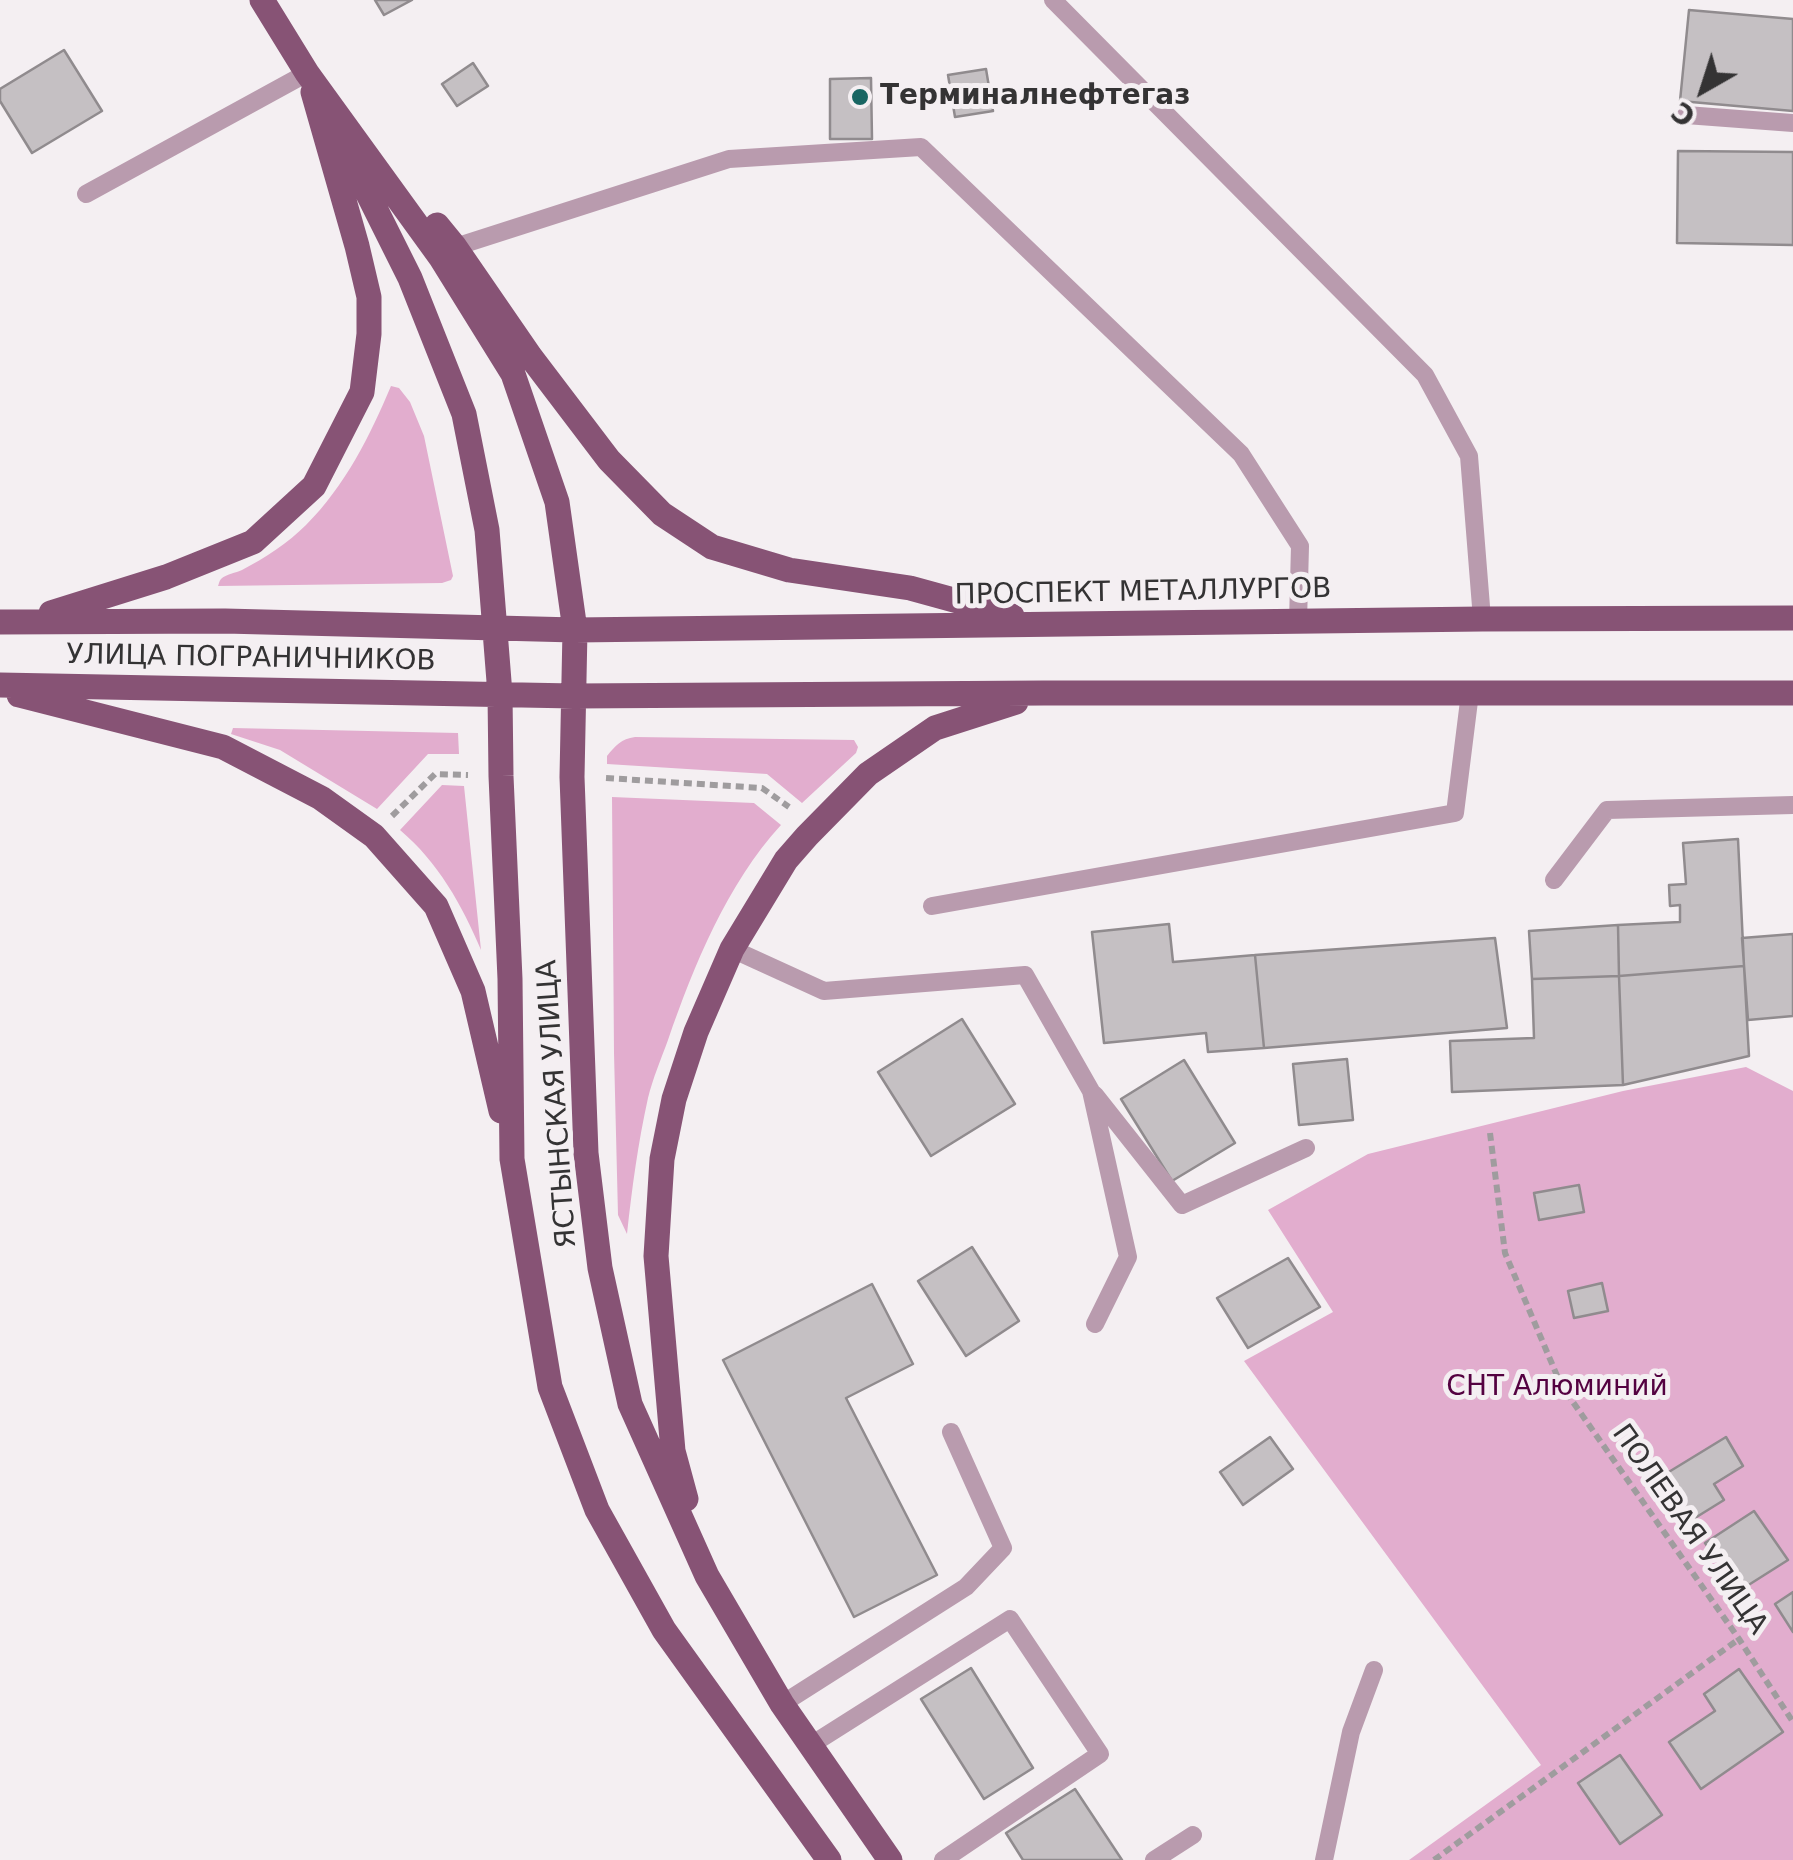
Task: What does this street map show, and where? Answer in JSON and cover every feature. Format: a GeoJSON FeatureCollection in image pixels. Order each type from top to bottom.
{"type":"FeatureCollection","features":[{"type":"Feature","properties":{"kind":"main road"},"geometry":{"type":"LineString","coordinates":[[262,0],[307,73],[456,248],[530,356],[610,460],[662,514],[712,547],[789,570],[910,588],[1042,625]]}},
{"type":"Feature","properties":{"kind":"main road"},"geometry":{"type":"LineString","coordinates":[[13,622],[166,577],[253,542],[314,486],[362,392],[369,334],[368,297],[357,246],[307,73]]}},
{"type":"Feature","properties":{"kind":"main road","name":"ЯСТЫНСКАЯ УЛИЦА"},"geometry":{"type":"LineString","coordinates":[[307,73],[410,278],[464,414],[487,530],[500,694],[512,1159],[550,1387],[597,1510],[664,1630],[829,1860]]}},
{"type":"Feature","properties":{"kind":"main road","name":"ЯСТЫНСКАЯ УЛИЦА"},"geometry":{"type":"LineString","coordinates":[[307,73],[442,258],[513,374],[557,502],[575,630],[572,777],[586,1153],[600,1268],[630,1404],[707,1576],[782,1704],[890,1860]]}},
{"type":"Feature","properties":{"kind":"main road","name":"ПРОСПЕКТ МЕТАЛЛУРГОВ"},"geometry":{"type":"LineString","coordinates":[[494,627],[575,630],[1793,618]]}},
{"type":"Feature","properties":{"kind":"main road","name":"УЛИЦА ПОГРАНИЧНИКОВ"},"geometry":{"type":"LineString","coordinates":[[13,622],[226,620],[494,627]]}},
{"type":"Feature","properties":{"kind":"main road"},"geometry":{"type":"LineString","coordinates":[[0,687],[223,747],[320,798],[374,836],[436,906],[474,991],[512,1159]]}},
{"type":"Feature","properties":{"kind":"main road","name":"УЛИЦА ПОГРАНИЧНИКОВ"},"geometry":{"type":"LineString","coordinates":[[0,687],[500,694]]}},
{"type":"Feature","properties":{"kind":"main road"},"geometry":{"type":"LineString","coordinates":[[707,1576],[673,1451],[656,1256],[662,1159],[674,1099],[696,1032],[732,948],[786,860],[868,774],[934,728],[1044,693]]}},
{"type":"Feature","properties":{"kind":"main road"},"geometry":{"type":"LineString","coordinates":[[500,694],[1793,693]]}},
{"type":"Feature","properties":{"kind":"lane"},"geometry":{"type":"LineString","coordinates":[[1053,0],[1424,375],[1469,456],[1482,619]]}},
{"type":"Feature","properties":{"kind":"lane"},"geometry":{"type":"LineString","coordinates":[[86,194],[307,73]]}},
{"type":"Feature","properties":{"kind":"lane"},"geometry":{"type":"LineString","coordinates":[[1686,115],[1793,123]]}},
{"type":"Feature","properties":{"kind":"lane"},"geometry":{"type":"LineString","coordinates":[[456,248],[729,159],[921,147],[1240,454],[1300,546],[1298,622]]}},
{"type":"Feature","properties":{"kind":"lane"},"geometry":{"type":"LineString","coordinates":[[932,906],[1455,814],[1470,693]]}},
{"type":"Feature","properties":{"kind":"lane"},"geometry":{"type":"LineString","coordinates":[[1554,880],[1606,810],[1793,805]]}},
{"type":"Feature","properties":{"kind":"lane"},"geometry":{"type":"LineString","coordinates":[[732,948],[824,992],[1025,975],[1091,1091],[1182,1206],[1306,1148]]}},
{"type":"Feature","properties":{"kind":"lane"},"geometry":{"type":"LineString","coordinates":[[1091,1091],[1128,1257],[1095,1324]]}},
{"type":"Feature","properties":{"kind":"lane"},"geometry":{"type":"LineString","coordinates":[[782,1704],[966,1587],[1004,1548],[951,1432]]}},
{"type":"Feature","properties":{"kind":"lane"},"geometry":{"type":"LineString","coordinates":[[811,1746],[1010,1619],[1100,1754],[942,1860]]}},
{"type":"Feature","properties":{"kind":"lane"},"geometry":{"type":"LineString","coordinates":[[1324,1860],[1352,1732],[1374,1670]]}},
{"type":"Feature","properties":{"kind":"lane"},"geometry":{"type":"LineString","coordinates":[[1154,1860],[1194,1835]]}},
{"type":"Feature","properties":{"kind":"path"},"geometry":{"type":"LineString","coordinates":[[385,824],[435,774],[468,774]]}},
{"type":"Feature","properties":{"kind":"path"},"geometry":{"type":"LineString","coordinates":[[606,778],[762,788],[789,807]]}},
{"type":"Feature","properties":{"kind":"path","name":"ПОЛЕВАЯ УЛИЦА"},"geometry":{"type":"LineString","coordinates":[[1490,1133],[1505,1253],[1561,1385],[1793,1722]]}},
{"type":"Feature","properties":{"kind":"path"},"geometry":{"type":"LineString","coordinates":[[1434,1860],[1739,1640]]}},
{"type":"Feature","properties":{"kind":"green space"},"geometry":{"type":"Polygon","coordinates":[[[391,386],[399,388],[410,402],[424,436],[451,580],[218,586],[223,577],[284,544],[320,510],[355,460],[391,386]]]}},
{"type":"Feature","properties":{"kind":"green space"},"geometry":{"type":"Polygon","coordinates":[[[233,728],[458,733],[459,754],[428,754],[377,809],[280,750],[231,734],[233,728]]]}},
{"type":"Feature","properties":{"kind":"green space"},"geometry":{"type":"Polygon","coordinates":[[[635,737],[854,740],[858,747],[802,803],[767,774],[607,764],[607,756],[616,746],[635,737]]]}},
{"type":"Feature","properties":{"kind":"green space"},"geometry":{"type":"Polygon","coordinates":[[[442,785],[464,786],[481,950],[448,885],[400,830],[442,785]]]}},
{"type":"Feature","properties":{"kind":"green space"},"geometry":{"type":"Polygon","coordinates":[[[612,797],[754,803],[781,825],[728,899],[678,1012],[648,1098],[627,1234],[618,1215],[612,797]]]}},
{"type":"Feature","properties":{"kind":"green space","name":"СНТ Алюминий"},"geometry":{"type":"Polygon","coordinates":[[[1746,1067],[1793,1091],[1793,1860],[1409,1860],[1541,1765],[1244,1361],[1333,1312],[1268,1210],[1368,1154],[1623,1091],[1746,1067]]]}},
{"type":"Feature","properties":{"kind":"building"},"geometry":{"type":"Polygon","coordinates":[[[375,0],[412,0],[384,15],[375,0]]]}},
{"type":"Feature","properties":{"kind":"building"},"geometry":{"type":"Polygon","coordinates":[[[1689,10],[1793,19],[1793,111],[1680,101],[1689,10]]]}},
{"type":"Feature","properties":{"kind":"building"},"geometry":{"type":"Polygon","coordinates":[[[64,50],[102,111],[32,153],[0,101],[0,89],[64,50]]]}},
{"type":"Feature","properties":{"kind":"building"},"geometry":{"type":"Polygon","coordinates":[[[473,63],[488,86],[457,106],[442,84],[473,63]]]}},
{"type":"Feature","properties":{"kind":"building"},"geometry":{"type":"Polygon","coordinates":[[[986,69],[993,111],[955,117],[948,75],[986,69]]]}},
{"type":"Feature","properties":{"kind":"building"},"geometry":{"type":"Polygon","coordinates":[[[871,78],[872,139],[830,139],[830,79],[871,78]]]}},
{"type":"Feature","properties":{"kind":"building"},"geometry":{"type":"Polygon","coordinates":[[[1678,151],[1793,152],[1793,245],[1677,243],[1678,151]]]}},
{"type":"Feature","properties":{"kind":"building"},"geometry":{"type":"Polygon","coordinates":[[[1738,839],[1744,966],[1619,976],[1618,925],[1680,922],[1680,905],[1670,906],[1669,885],[1686,884],[1683,843],[1738,839]]]}},
{"type":"Feature","properties":{"kind":"building"},"geometry":{"type":"Polygon","coordinates":[[[1169,924],[1173,962],[1255,955],[1264,1048],[1208,1052],[1206,1033],[1104,1043],[1092,932],[1169,924]]]}},
{"type":"Feature","properties":{"kind":"building"},"geometry":{"type":"Polygon","coordinates":[[[1618,925],[1619,976],[1532,979],[1529,931],[1618,925]]]}},
{"type":"Feature","properties":{"kind":"building"},"geometry":{"type":"Polygon","coordinates":[[[1793,934],[1793,1016],[1748,1020],[1742,938],[1793,934]]]}},
{"type":"Feature","properties":{"kind":"building"},"geometry":{"type":"Polygon","coordinates":[[[1495,938],[1507,1028],[1264,1048],[1255,955],[1495,938]]]}},
{"type":"Feature","properties":{"kind":"building"},"geometry":{"type":"Polygon","coordinates":[[[1744,966],[1749,1056],[1623,1085],[1619,976],[1744,966]]]}},
{"type":"Feature","properties":{"kind":"building"},"geometry":{"type":"Polygon","coordinates":[[[1619,976],[1623,1085],[1452,1092],[1450,1041],[1534,1038],[1532,979],[1619,976]]]}},
{"type":"Feature","properties":{"kind":"building"},"geometry":{"type":"Polygon","coordinates":[[[962,1019],[1015,1104],[931,1156],[878,1072],[962,1019]]]}},
{"type":"Feature","properties":{"kind":"building"},"geometry":{"type":"Polygon","coordinates":[[[1347,1059],[1353,1120],[1299,1125],[1293,1064],[1347,1059]]]}},
{"type":"Feature","properties":{"kind":"building"},"geometry":{"type":"Polygon","coordinates":[[[1184,1060],[1235,1143],[1172,1181],[1121,1099],[1184,1060]]]}},
{"type":"Feature","properties":{"kind":"building"},"geometry":{"type":"Polygon","coordinates":[[[1579,1185],[1584,1212],[1539,1220],[1534,1193],[1579,1185]]]}},
{"type":"Feature","properties":{"kind":"building"},"geometry":{"type":"Polygon","coordinates":[[[972,1247],[1019,1321],[966,1356],[918,1281],[972,1247]]]}},
{"type":"Feature","properties":{"kind":"building"},"geometry":{"type":"Polygon","coordinates":[[[1288,1258],[1320,1307],[1248,1348],[1217,1298],[1288,1258]]]}},
{"type":"Feature","properties":{"kind":"building"},"geometry":{"type":"Polygon","coordinates":[[[1602,1283],[1608,1311],[1574,1318],[1568,1291],[1602,1283]]]}},
{"type":"Feature","properties":{"kind":"building"},"geometry":{"type":"Polygon","coordinates":[[[872,1284],[913,1364],[846,1398],[937,1575],[854,1617],[723,1360],[872,1284]]]}},
{"type":"Feature","properties":{"kind":"building"},"geometry":{"type":"Polygon","coordinates":[[[1270,1437],[1293,1469],[1243,1505],[1220,1472],[1270,1437]]]}},
{"type":"Feature","properties":{"kind":"building"},"geometry":{"type":"Polygon","coordinates":[[[1726,1437],[1743,1466],[1714,1484],[1724,1500],[1682,1526],[1654,1481],[1726,1437]]]}},
{"type":"Feature","properties":{"kind":"building"},"geometry":{"type":"Polygon","coordinates":[[[1754,1511],[1788,1560],[1739,1591],[1705,1543],[1754,1511]]]}},
{"type":"Feature","properties":{"kind":"building"},"geometry":{"type":"Polygon","coordinates":[[[1793,1592],[1793,1632],[1775,1604],[1793,1592]]]}},
{"type":"Feature","properties":{"kind":"building"},"geometry":{"type":"Polygon","coordinates":[[[971,1668],[1033,1768],[984,1799],[921,1699],[971,1668]]]}},
{"type":"Feature","properties":{"kind":"building"},"geometry":{"type":"Polygon","coordinates":[[[1739,1669],[1783,1732],[1701,1789],[1669,1742],[1715,1711],[1704,1694],[1739,1669]]]}},
{"type":"Feature","properties":{"kind":"building"},"geometry":{"type":"Polygon","coordinates":[[[1620,1755],[1662,1815],[1620,1844],[1578,1783],[1620,1755]]]}},
{"type":"Feature","properties":{"kind":"building"},"geometry":{"type":"Polygon","coordinates":[[[1075,1789],[1122,1860],[1023,1860],[1006,1833],[1075,1789]]]}},
{"type":"Feature","properties":{"kind":"place","name":"Терминалнефтегаз"},"geometry":{"type":"Point","coordinates":[860,97]}}]}
